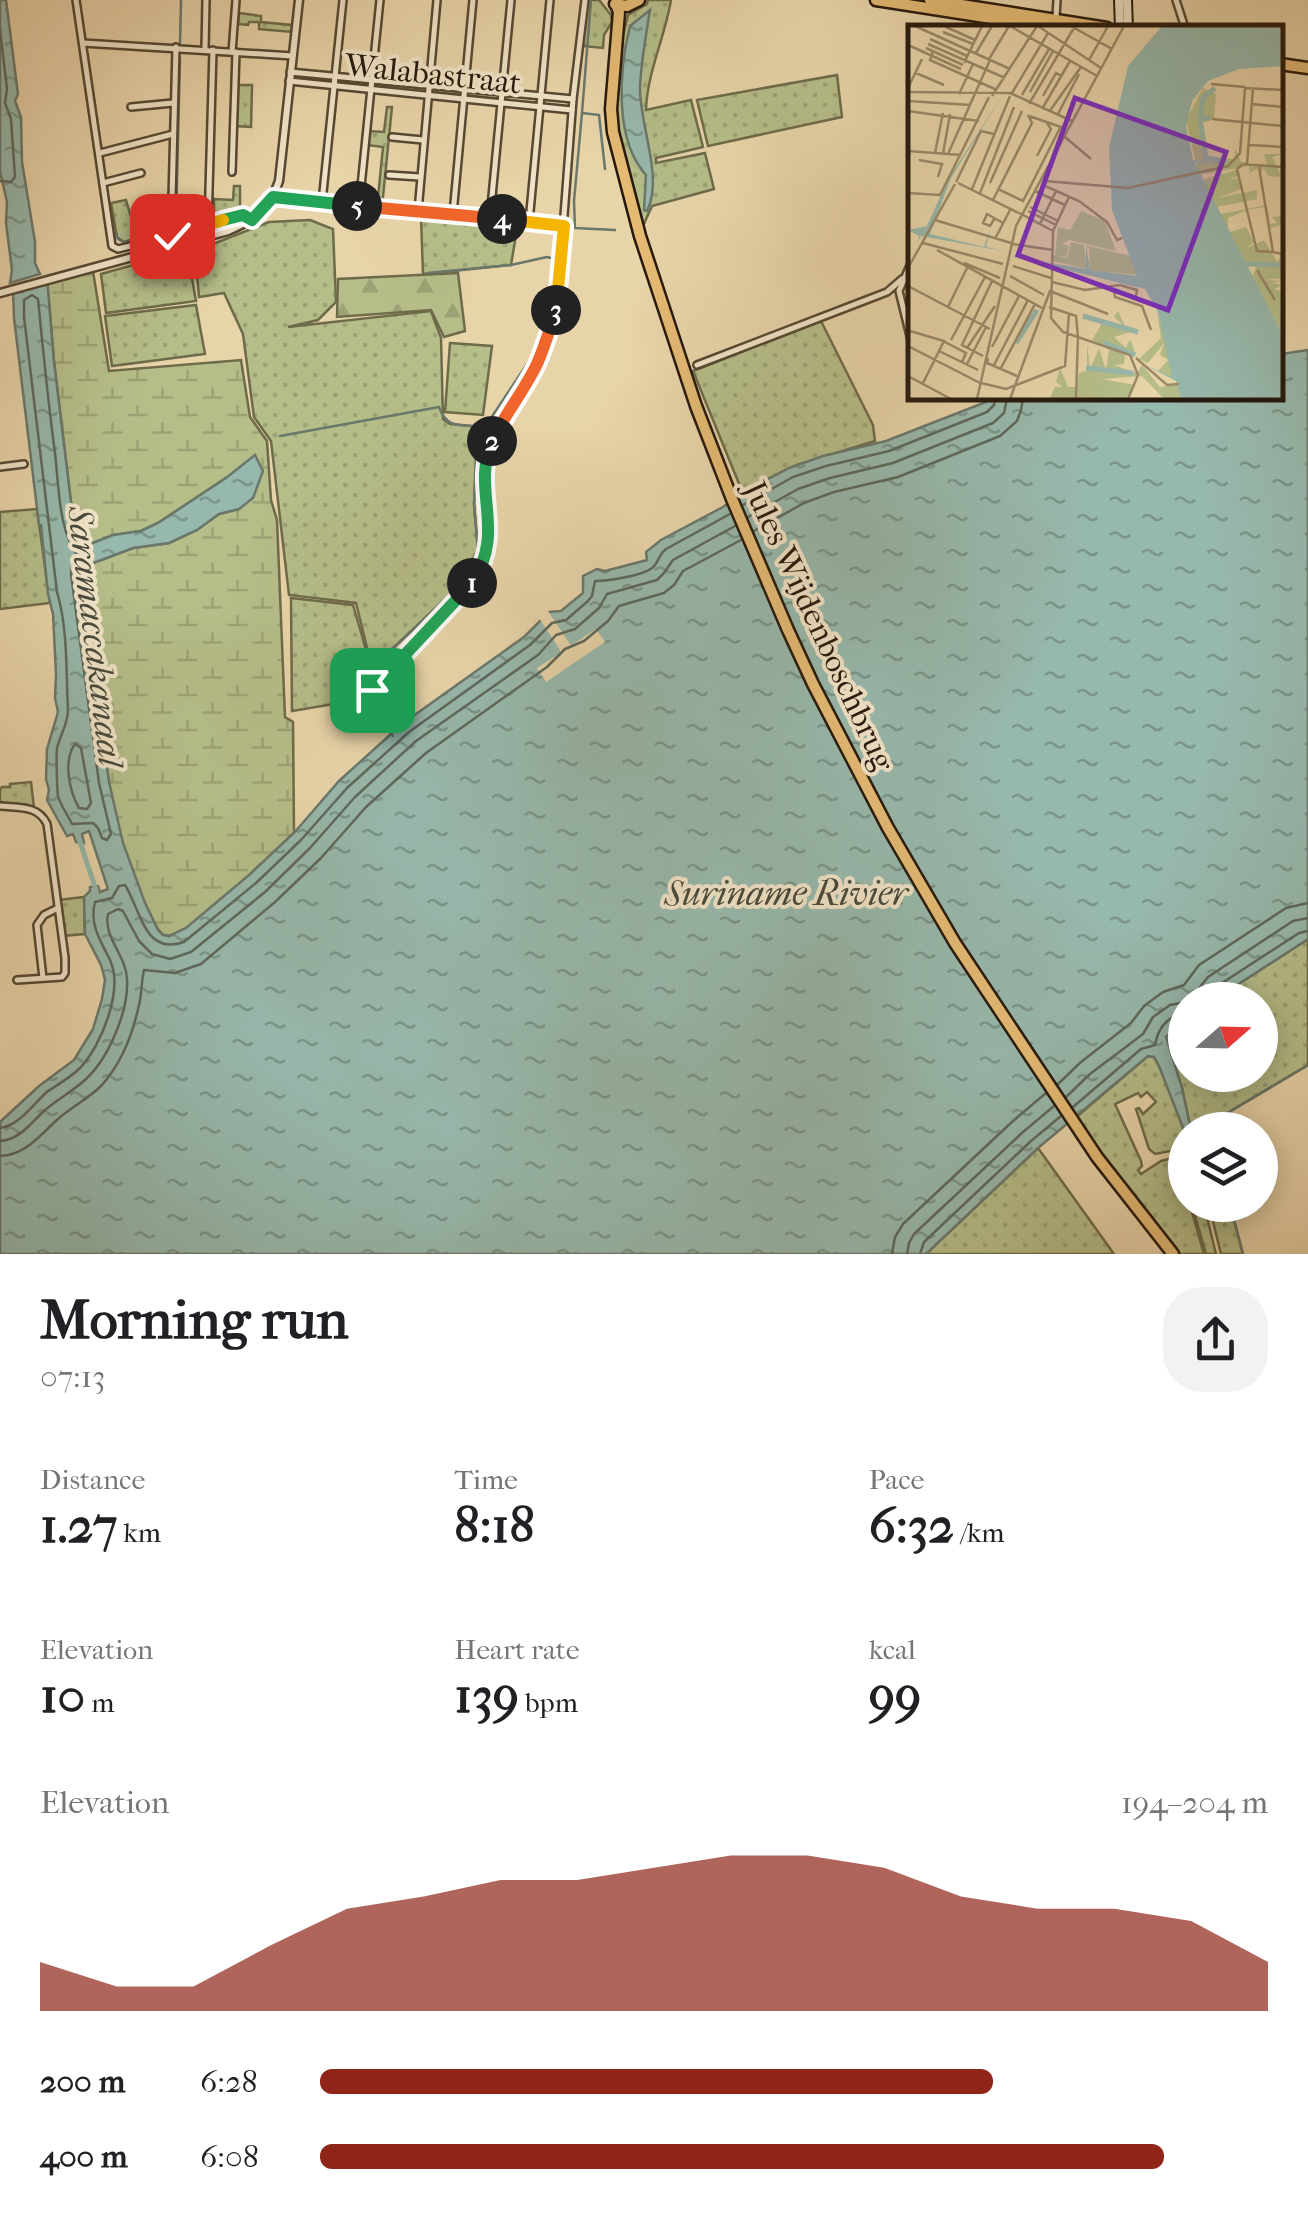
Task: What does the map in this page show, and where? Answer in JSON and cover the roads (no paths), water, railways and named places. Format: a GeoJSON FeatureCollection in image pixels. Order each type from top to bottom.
{"type":"FeatureCollection","features":[{"type":"Feature","properties":{"kind":"main road"},"geometry":{"type":"LineString","coordinates":[[876,0],[1055,24]]}},
{"type":"Feature","properties":{"kind":"main road"},"geometry":{"type":"LineString","coordinates":[[930,0],[998,19]]}},
{"type":"Feature","properties":{"kind":"main road"},"geometry":{"type":"LineString","coordinates":[[1119,0],[1120,25]]}},
{"type":"Feature","properties":{"kind":"main road"},"geometry":{"type":"LineString","coordinates":[[1127,0],[1128,25]]}},
{"type":"Feature","properties":{"kind":"main road","name":"Jules Wijdenboschbrug"},"geometry":{"type":"LineString","coordinates":[[623,2],[615,55],[613,132],[656,288],[696,406],[757,561],[813,684],[936,912],[1029,1057],[1106,1168],[1173,1254]]}},
{"type":"Feature","properties":{"kind":"main road"},"geometry":{"type":"LineString","coordinates":[[1283,61],[1308,65]]}},
{"type":"Feature","properties":{"kind":"street"},"geometry":{"type":"LineString","coordinates":[[76,0],[113,248],[243,215],[252,220]]}},
{"type":"Feature","properties":{"kind":"street"},"geometry":{"type":"LineString","coordinates":[[206,0],[208,225]]}},
{"type":"Feature","properties":{"kind":"street"},"geometry":{"type":"LineString","coordinates":[[232,172],[236,0]]}},
{"type":"Feature","properties":{"kind":"street"},"geometry":{"type":"LineString","coordinates":[[0,293],[228,231],[252,220],[273,197],[281,164],[299,0]]}},
{"type":"Feature","properties":{"kind":"street"},"geometry":{"type":"LineString","coordinates":[[322,202],[343,0]]}},
{"type":"Feature","properties":{"kind":"street"},"geometry":{"type":"LineString","coordinates":[[359,206],[380,0]]}},
{"type":"Feature","properties":{"kind":"street"},"geometry":{"type":"LineString","coordinates":[[418,211],[437,0]]}},
{"type":"Feature","properties":{"kind":"street"},"geometry":{"type":"LineString","coordinates":[[453,214],[473,0]]}},
{"type":"Feature","properties":{"kind":"street"},"geometry":{"type":"LineString","coordinates":[[490,217],[511,0]]}},
{"type":"Feature","properties":{"kind":"street"},"geometry":{"type":"LineString","coordinates":[[529,222],[550,0]]}},
{"type":"Feature","properties":{"kind":"street"},"geometry":{"type":"LineString","coordinates":[[402,724],[372,688],[481,570],[490,538],[485,473],[489,448],[535,367],[557,306],[572,100],[585,0]]}},
{"type":"Feature","properties":{"kind":"street"},"geometry":{"type":"LineString","coordinates":[[1055,24],[1057,0]]}},
{"type":"Feature","properties":{"kind":"street"},"geometry":{"type":"LineString","coordinates":[[1176,0],[1184,25]]}},
{"type":"Feature","properties":{"kind":"street"},"geometry":{"type":"LineString","coordinates":[[83,44],[293,56]]}},
{"type":"Feature","properties":{"kind":"street"},"geometry":{"type":"LineString","coordinates":[[172,236],[176,48]]}},
{"type":"Feature","properties":{"kind":"street","name":"Walabastraat"},"geometry":{"type":"LineString","coordinates":[[290,76],[572,100]]}},
{"type":"Feature","properties":{"kind":"street","name":"Walabastraat"},"geometry":{"type":"LineString","coordinates":[[290,76],[333,86],[572,110]]}},
{"type":"Feature","properties":{"kind":"street"},"geometry":{"type":"LineString","coordinates":[[131,107],[173,103]]}},
{"type":"Feature","properties":{"kind":"street"},"geometry":{"type":"LineString","coordinates":[[100,153],[173,134]]}},
{"type":"Feature","properties":{"kind":"street"},"geometry":{"type":"LineString","coordinates":[[392,138],[423,140]]}},
{"type":"Feature","properties":{"kind":"street"},"geometry":{"type":"LineString","coordinates":[[103,183],[141,173]]}},
{"type":"Feature","properties":{"kind":"street"},"geometry":{"type":"LineString","coordinates":[[389,175],[420,177]]}},
{"type":"Feature","properties":{"kind":"street"},"geometry":{"type":"LineString","coordinates":[[273,197],[564,226]]}},
{"type":"Feature","properties":{"kind":"street"},"geometry":{"type":"LineString","coordinates":[[908,268],[899,298],[908,332]]}},
{"type":"Feature","properties":{"kind":"street"},"geometry":{"type":"LineString","coordinates":[[697,365],[887,292],[902,279]]}},
{"type":"Feature","properties":{"kind":"street"},"geometry":{"type":"LineString","coordinates":[[0,467],[24,464]]}},
{"type":"Feature","properties":{"kind":"street"},"geometry":{"type":"LineString","coordinates":[[0,806],[36,810],[44,817],[65,958],[62,976],[17,980]]}},
{"type":"Feature","properties":{"kind":"street"},"geometry":{"type":"LineString","coordinates":[[44,980],[36,925],[44,915],[58,908]]}},
{"type":"Feature","properties":{"kind":"water"},"geometry":{"type":"Polygon","coordinates":[[[0,0],[6,0],[18,94],[15,101],[21,117],[22,162],[35,263],[40,274],[10,283],[7,202],[0,171],[0,0]]]}},
{"type":"Feature","properties":{"kind":"water"},"geometry":{"type":"Polygon","coordinates":[[[650,10],[640,87],[653,183],[647,211],[646,175],[628,143],[622,83],[630,26],[650,10]]]}},
{"type":"Feature","properties":{"kind":"water","name":"Suriname Rivier"},"geometry":{"type":"Polygon","coordinates":[[[47,278],[73,519],[83,547],[158,523],[255,455],[263,471],[253,498],[239,509],[219,514],[169,543],[133,548],[93,563],[81,572],[109,782],[123,843],[158,930],[169,936],[186,928],[249,875],[294,833],[339,781],[402,724],[524,637],[549,612],[561,611],[583,593],[583,576],[597,569],[605,571],[647,560],[646,552],[661,540],[789,468],[886,441],[991,400],[1283,400],[1283,354],[1308,350],[1308,939],[1242,982],[1168,982],[1168,1089],[1154,1057],[1148,1056],[1038,1148],[926,1254],[0,1254],[0,1122],[74,1060],[93,1029],[105,980],[85,934],[84,897],[90,887],[98,886],[100,892],[108,889],[89,831],[82,834],[84,843],[76,842],[73,834],[67,836],[47,800],[47,749],[58,712],[53,614],[13,291],[47,278]]]}},
{"type":"Feature","properties":{"kind":"water","name":"Suriname Rivier"},"geometry":{"type":"Polygon","coordinates":[[[1169,1092],[1183,1092],[1187,1112],[1177,1112],[1169,1092]]]}},
{"type":"Feature","properties":{"kind":"waterway"},"geometry":{"type":"LineString","coordinates":[[180,44],[181,0]]}},
{"type":"Feature","properties":{"kind":"waterway"},"geometry":{"type":"LineString","coordinates":[[582,113],[591,0]]}},
{"type":"Feature","properties":{"kind":"waterway"},"geometry":{"type":"LineString","coordinates":[[176,222],[180,58]]}},
{"type":"Feature","properties":{"kind":"waterway"},"geometry":{"type":"LineString","coordinates":[[605,169],[599,115],[582,113],[575,228],[615,230]]}},
{"type":"Feature","properties":{"kind":"waterway"},"geometry":{"type":"LineString","coordinates":[[115,233],[125,243],[139,239]]}},
{"type":"Feature","properties":{"kind":"waterway"},"geometry":{"type":"LineString","coordinates":[[393,736],[367,703],[361,686],[372,668],[458,587],[478,550],[474,504],[477,439],[539,340],[555,259],[547,257],[511,265]]}},
{"type":"Feature","properties":{"kind":"waterway"},"geometry":{"type":"LineString","coordinates":[[428,273],[510,265]]}},
{"type":"Feature","properties":{"kind":"waterway"},"geometry":{"type":"LineString","coordinates":[[280,436],[439,407],[452,423],[485,427]]}},
{"type":"Feature","properties":{"kind":"waterway"},"geometry":{"type":"LineString","coordinates":[[79,839],[96,890]]}},
{"type":"Feature","properties":{"kind":"waterway"},"geometry":{"type":"LineString","coordinates":[[1230,1112],[1308,1065]]}},
{"type":"Feature","properties":{"kind":"waterway"},"geometry":{"type":"LineString","coordinates":[[1235,1222],[1243,1254]]}},
{"type":"Feature","properties":{"kind":"water label","name":"Saramaccakanaal"},"geometry":{"type":"Point","coordinates":[95,636]}}]}
